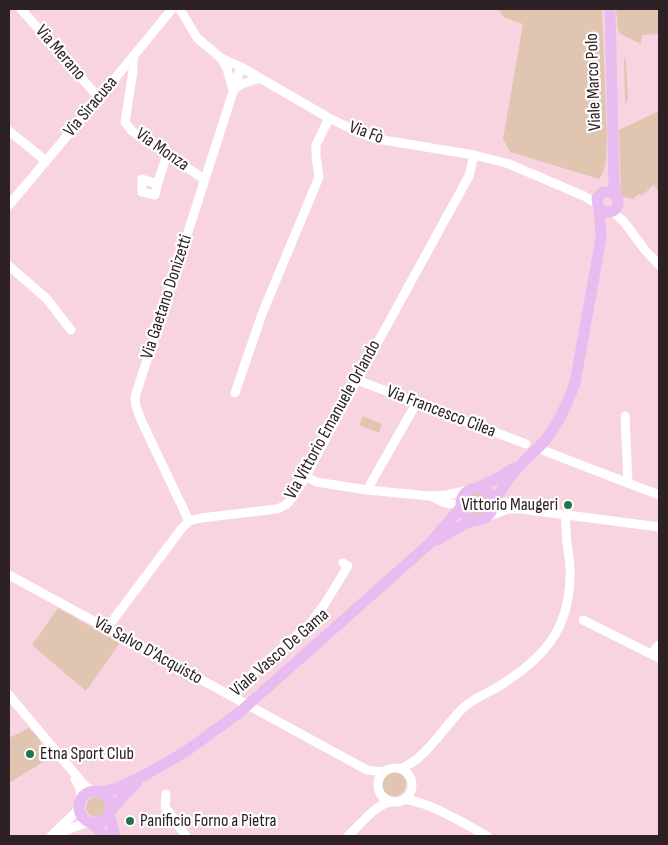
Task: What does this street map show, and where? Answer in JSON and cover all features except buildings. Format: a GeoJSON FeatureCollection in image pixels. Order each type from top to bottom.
{"type":"FeatureCollection","features":[{"type":"Feature","properties":{"kind":"main road","name":"Viale Marco Polo"},"geometry":{"type":"LineString","coordinates":[[610,9],[615,205]]}},
{"type":"Feature","properties":{"kind":"main road"},"geometry":{"type":"LineString","coordinates":[[429,544],[466,523],[480,519],[491,512],[493,503],[504,486],[522,463],[546,439],[568,402],[575,383],[601,238],[599,200],[613,154]]}},
{"type":"Feature","properties":{"kind":"main road"},"geometry":{"type":"LineString","coordinates":[[599,200],[609,191],[614,194],[615,205],[601,238]]}},
{"type":"Feature","properties":{"kind":"main road"},"geometry":{"type":"LineString","coordinates":[[599,200],[604,212],[615,205]]}},
{"type":"Feature","properties":{"kind":"main road"},"geometry":{"type":"LineString","coordinates":[[480,519],[467,516],[463,512],[461,506],[462,497],[473,489],[500,478],[522,463]]}},
{"type":"Feature","properties":{"kind":"main road"},"geometry":{"type":"LineString","coordinates":[[473,489],[484,489],[492,498],[493,503]]}},
{"type":"Feature","properties":{"kind":"main road"},"geometry":{"type":"LineString","coordinates":[[429,544],[461,506]]}},
{"type":"Feature","properties":{"kind":"main road","name":"Viale Vasco De Gama"},"geometry":{"type":"LineString","coordinates":[[145,775],[185,752],[240,712],[429,544]]}},
{"type":"Feature","properties":{"kind":"main road"},"geometry":{"type":"LineString","coordinates":[[106,836],[81,814],[80,803],[86,794],[115,788],[145,775]]}},
{"type":"Feature","properties":{"kind":"main road"},"geometry":{"type":"LineString","coordinates":[[89,822],[98,823],[102,821],[145,775]]}},
{"type":"Feature","properties":{"kind":"main road"},"geometry":{"type":"LineString","coordinates":[[97,792],[107,796],[109,800],[115,836]]}},
{"type":"Feature","properties":{"kind":"street","name":"Via Merano"},"geometry":{"type":"LineString","coordinates":[[21,9],[99,98]]}},
{"type":"Feature","properties":{"kind":"street","name":"Via Siracusa"},"geometry":{"type":"LineString","coordinates":[[9,205],[172,9]]}},
{"type":"Feature","properties":{"kind":"street","name":"Via Fò"},"geometry":{"type":"LineString","coordinates":[[180,9],[197,38],[221,58],[241,67],[329,118],[360,133],[377,139],[474,155],[509,164],[584,196],[599,200]]}},
{"type":"Feature","properties":{"kind":"street","name":"Via Monza"},"geometry":{"type":"LineString","coordinates":[[133,58],[133,71],[125,122],[132,131],[204,179]]}},
{"type":"Feature","properties":{"kind":"street"},"geometry":{"type":"LineString","coordinates":[[221,58],[227,69],[233,90],[242,84],[260,78]]}},
{"type":"Feature","properties":{"kind":"street","name":"Via Gaetano Donizetti"},"geometry":{"type":"LineString","coordinates":[[189,522],[141,420],[135,398],[241,67]]}},
{"type":"Feature","properties":{"kind":"street"},"geometry":{"type":"LineString","coordinates":[[235,393],[262,314],[319,177],[316,146],[329,118]]}},
{"type":"Feature","properties":{"kind":"street"},"geometry":{"type":"LineString","coordinates":[[9,130],[46,161]]}},
{"type":"Feature","properties":{"kind":"street"},"geometry":{"type":"LineString","coordinates":[[157,184],[167,155]]}},
{"type":"Feature","properties":{"kind":"street","name":"Via Vittorio Emanuele Orlando"},"geometry":{"type":"LineString","coordinates":[[189,522],[201,518],[277,509],[286,505],[292,498],[306,476],[356,380],[469,176],[474,155]]}},
{"type":"Feature","properties":{"kind":"street"},"geometry":{"type":"LineString","coordinates":[[615,205],[624,222],[659,265]]}},
{"type":"Feature","properties":{"kind":"street"},"geometry":{"type":"LineString","coordinates":[[9,266],[46,298],[70,330]]}},
{"type":"Feature","properties":{"kind":"street","name":"Via Francesco Cilea"},"geometry":{"type":"LineString","coordinates":[[356,380],[526,444]]}},
{"type":"Feature","properties":{"kind":"street"},"geometry":{"type":"LineString","coordinates":[[367,490],[417,402]]}},
{"type":"Feature","properties":{"kind":"street"},"geometry":{"type":"LineString","coordinates":[[625,416],[628,483]]}},
{"type":"Feature","properties":{"kind":"street"},"geometry":{"type":"LineString","coordinates":[[537,448],[659,495]]}},
{"type":"Feature","properties":{"kind":"street"},"geometry":{"type":"LineString","coordinates":[[306,476],[316,482],[367,490],[430,496],[446,496],[473,489]]}},
{"type":"Feature","properties":{"kind":"street"},"geometry":{"type":"LineString","coordinates":[[430,496],[445,503],[461,506]]}},
{"type":"Feature","properties":{"kind":"street"},"geometry":{"type":"LineString","coordinates":[[493,503],[503,502],[521,509]]}},
{"type":"Feature","properties":{"kind":"street"},"geometry":{"type":"LineString","coordinates":[[445,503],[448,506],[448,521]]}},
{"type":"Feature","properties":{"kind":"street"},"geometry":{"type":"LineString","coordinates":[[480,519],[508,509],[521,509],[659,527]]}},
{"type":"Feature","properties":{"kind":"street"},"geometry":{"type":"LineString","coordinates":[[400,769],[407,767],[420,757],[464,708],[484,693],[496,688],[526,668],[554,637],[568,605],[570,574],[565,515]]}},
{"type":"Feature","properties":{"kind":"street"},"geometry":{"type":"LineString","coordinates":[[107,628],[182,528],[189,522]]}},
{"type":"Feature","properties":{"kind":"street"},"geometry":{"type":"LineString","coordinates":[[229,694],[310,624],[324,606],[348,566],[343,563]]}},
{"type":"Feature","properties":{"kind":"street","name":"Via Salvo D'Acquisto"},"geometry":{"type":"LineString","coordinates":[[9,575],[367,770]]}},
{"type":"Feature","properties":{"kind":"street"},"geometry":{"type":"LineString","coordinates":[[584,620],[655,656],[659,645]]}},
{"type":"Feature","properties":{"kind":"street"},"geometry":{"type":"LineString","coordinates":[[9,695],[85,786],[97,792]]}},
{"type":"Feature","properties":{"kind":"street"},"geometry":{"type":"LineString","coordinates":[[348,836],[384,803],[400,802],[404,799],[410,792],[413,769],[420,757]]}},
{"type":"Feature","properties":{"kind":"street"},"geometry":{"type":"LineString","coordinates":[[51,836],[75,813],[80,803],[80,788],[70,767]]}},
{"type":"Feature","properties":{"kind":"street"},"geometry":{"type":"LineString","coordinates":[[367,770],[384,772],[394,768],[400,769],[406,773],[411,783],[435,809]]}},
{"type":"Feature","properties":{"kind":"street"},"geometry":{"type":"LineString","coordinates":[[367,770],[378,786],[382,797],[390,802]]}},
{"type":"Feature","properties":{"kind":"street"},"geometry":{"type":"LineString","coordinates":[[376,809],[379,779],[384,772]]}},
{"type":"Feature","properties":{"kind":"street"},"geometry":{"type":"LineString","coordinates":[[166,794],[165,807],[186,836]]}},
{"type":"Feature","properties":{"kind":"street"},"geometry":{"type":"LineString","coordinates":[[404,799],[416,801],[435,809],[487,836]]}},
{"type":"Feature","properties":{"kind":"street"},"geometry":{"type":"LineString","coordinates":[[51,836],[89,822]]}},
{"type":"Feature","properties":{"kind":"shaded area"},"geometry":{"type":"Polygon","coordinates":[[[499,9],[602,9],[607,137],[605,165],[599,179],[510,152],[503,139],[523,24],[503,17],[499,9]]]}},
{"type":"Feature","properties":{"kind":"shaded area"},"geometry":{"type":"Polygon","coordinates":[[[616,9],[659,9],[659,34],[642,35],[641,44],[620,34],[616,9]]]}},
{"type":"Feature","properties":{"kind":"shaded area"},"geometry":{"type":"Polygon","coordinates":[[[624,56],[626,61],[628,99],[625,104],[624,56]]]}},
{"type":"Feature","properties":{"kind":"shaded area"},"geometry":{"type":"Polygon","coordinates":[[[659,111],[659,194],[654,184],[642,196],[639,194],[633,199],[621,197],[619,130],[659,111]]]}},
{"type":"Feature","properties":{"kind":"shaded area"},"geometry":{"type":"Polygon","coordinates":[[[363,416],[382,424],[379,433],[359,425],[363,416]]]}},
{"type":"Feature","properties":{"kind":"shaded area"},"geometry":{"type":"Polygon","coordinates":[[[478,491],[487,494],[490,503],[487,512],[478,515],[469,512],[466,503],[469,494],[478,491]]]}},
{"type":"Feature","properties":{"kind":"shaded area"},"geometry":{"type":"Polygon","coordinates":[[[58,608],[120,643],[86,691],[32,645],[58,608]]]}},
{"type":"Feature","properties":{"kind":"shaded area","name":"Etna Sport Club"},"geometry":{"type":"Polygon","coordinates":[[[29,728],[39,739],[44,751],[50,752],[53,756],[9,783],[9,738],[29,728]]]}},
{"type":"Feature","properties":{"kind":"shaded area"},"geometry":{"type":"Polygon","coordinates":[[[394,772],[403,775],[406,784],[403,793],[394,796],[385,793],[382,784],[385,775],[394,772]]]}},
{"type":"Feature","properties":{"kind":"shaded area"},"geometry":{"type":"Polygon","coordinates":[[[92,797],[100,797],[106,803],[106,811],[100,817],[92,817],[86,811],[86,803],[92,797]]]}},
{"type":"Feature","properties":{"kind":"place","name":"Vittorio Maugeri"},"geometry":{"type":"Point","coordinates":[568,505]}},
{"type":"Feature","properties":{"kind":"place","name":"Etna Sport Club"},"geometry":{"type":"Point","coordinates":[30,754]}},
{"type":"Feature","properties":{"kind":"place","name":"Panificio Forno a Pietra"},"geometry":{"type":"Point","coordinates":[130,821]}}]}
